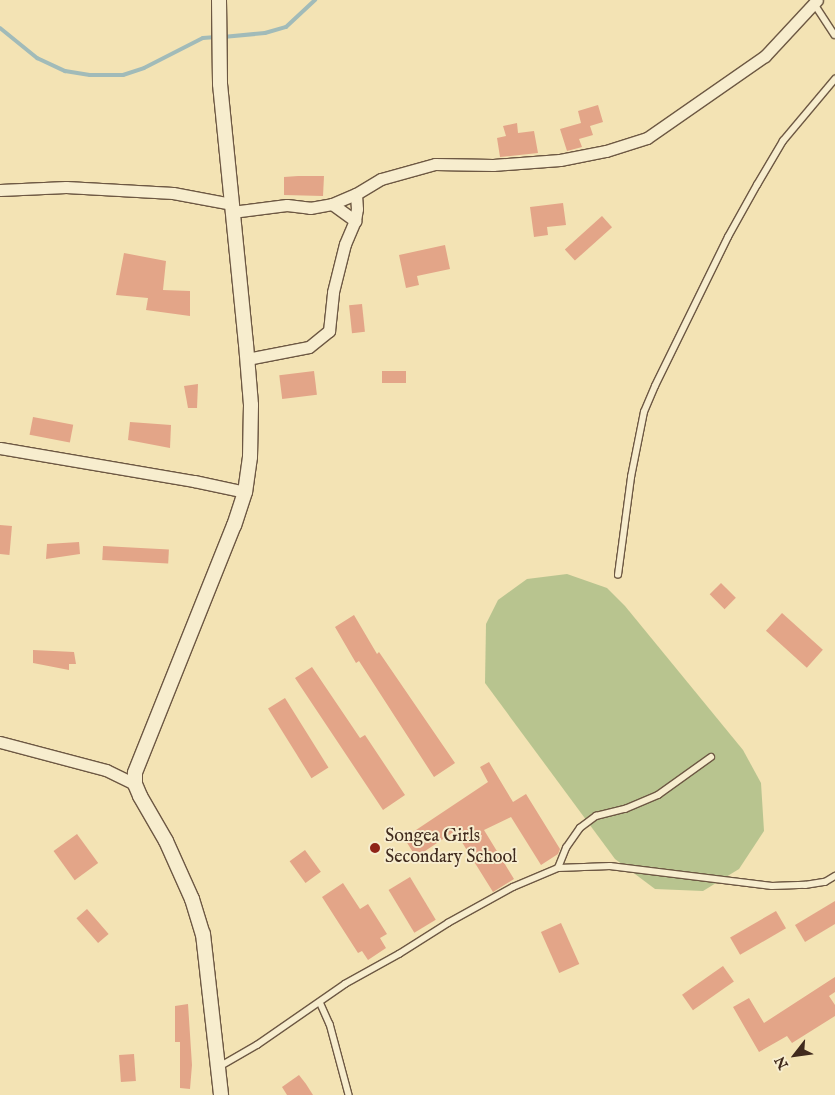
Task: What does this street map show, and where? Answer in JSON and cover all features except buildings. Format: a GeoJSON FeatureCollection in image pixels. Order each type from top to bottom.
{"type":"FeatureCollection","features":[{"type":"Feature","properties":{"kind":"street"},"geometry":{"type":"LineString","coordinates":[[0,190],[66,187],[174,193],[232,208],[287,205],[310,208],[332,204],[356,194],[381,179],[435,164],[493,165],[560,160],[606,151],[647,138],[765,56],[816,2]]}},
{"type":"Feature","properties":{"kind":"street"},"geometry":{"type":"LineString","coordinates":[[219,4],[219,62],[251,405],[250,457],[245,492],[223,553],[135,772],[135,784],[181,874],[203,934],[221,1095]]}},
{"type":"Feature","properties":{"kind":"street"},"geometry":{"type":"LineString","coordinates":[[247,359],[309,347],[329,331],[333,292],[345,244],[355,221],[357,209],[356,194]]}},
{"type":"Feature","properties":{"kind":"street"},"geometry":{"type":"LineString","coordinates":[[332,204],[355,221]]}},
{"type":"Feature","properties":{"kind":"street"},"geometry":{"type":"LineString","coordinates":[[0,448],[194,481],[245,492]]}},
{"type":"Feature","properties":{"kind":"street"},"geometry":{"type":"LineString","coordinates":[[0,742],[106,770],[135,784]]}},
{"type":"Feature","properties":{"kind":"lane"},"geometry":{"type":"LineString","coordinates":[[816,2],[835,35]]}},
{"type":"Feature","properties":{"kind":"lane"},"geometry":{"type":"LineString","coordinates":[[618,576],[631,477],[644,412],[655,386],[728,237],[779,148],[835,79]]}},
{"type":"Feature","properties":{"kind":"lane"},"geometry":{"type":"LineString","coordinates":[[558,868],[566,848],[580,828],[596,816],[642,803],[658,795],[712,757]]}},
{"type":"Feature","properties":{"kind":"lane"},"geometry":{"type":"LineString","coordinates":[[219,1067],[257,1045],[345,984],[399,954],[448,923],[513,887],[558,868],[610,866],[772,886],[825,882],[835,876]]}},
{"type":"Feature","properties":{"kind":"lane"},"geometry":{"type":"LineString","coordinates":[[320,1002],[330,1024],[349,1095]]}},
{"type":"Feature","properties":{"kind":"green space"},"geometry":{"type":"Polygon","coordinates":[[[567,574],[607,588],[625,606],[743,750],[761,783],[764,831],[739,869],[703,891],[655,889],[615,859],[485,683],[486,624],[498,600],[527,579],[567,574]]]}},
{"type":"Feature","properties":{"kind":"waterway"},"geometry":{"type":"LineString","coordinates":[[223,37],[265,33],[286,27],[315,0]]}},
{"type":"Feature","properties":{"kind":"waterway"},"geometry":{"type":"LineString","coordinates":[[0,28],[37,58],[65,71],[90,75],[123,75],[144,68],[203,38],[216,37]]}},
{"type":"Feature","properties":{"kind":"place","name":"Songea Girls Secondary School"},"geometry":{"type":"Point","coordinates":[375,848]}}]}
